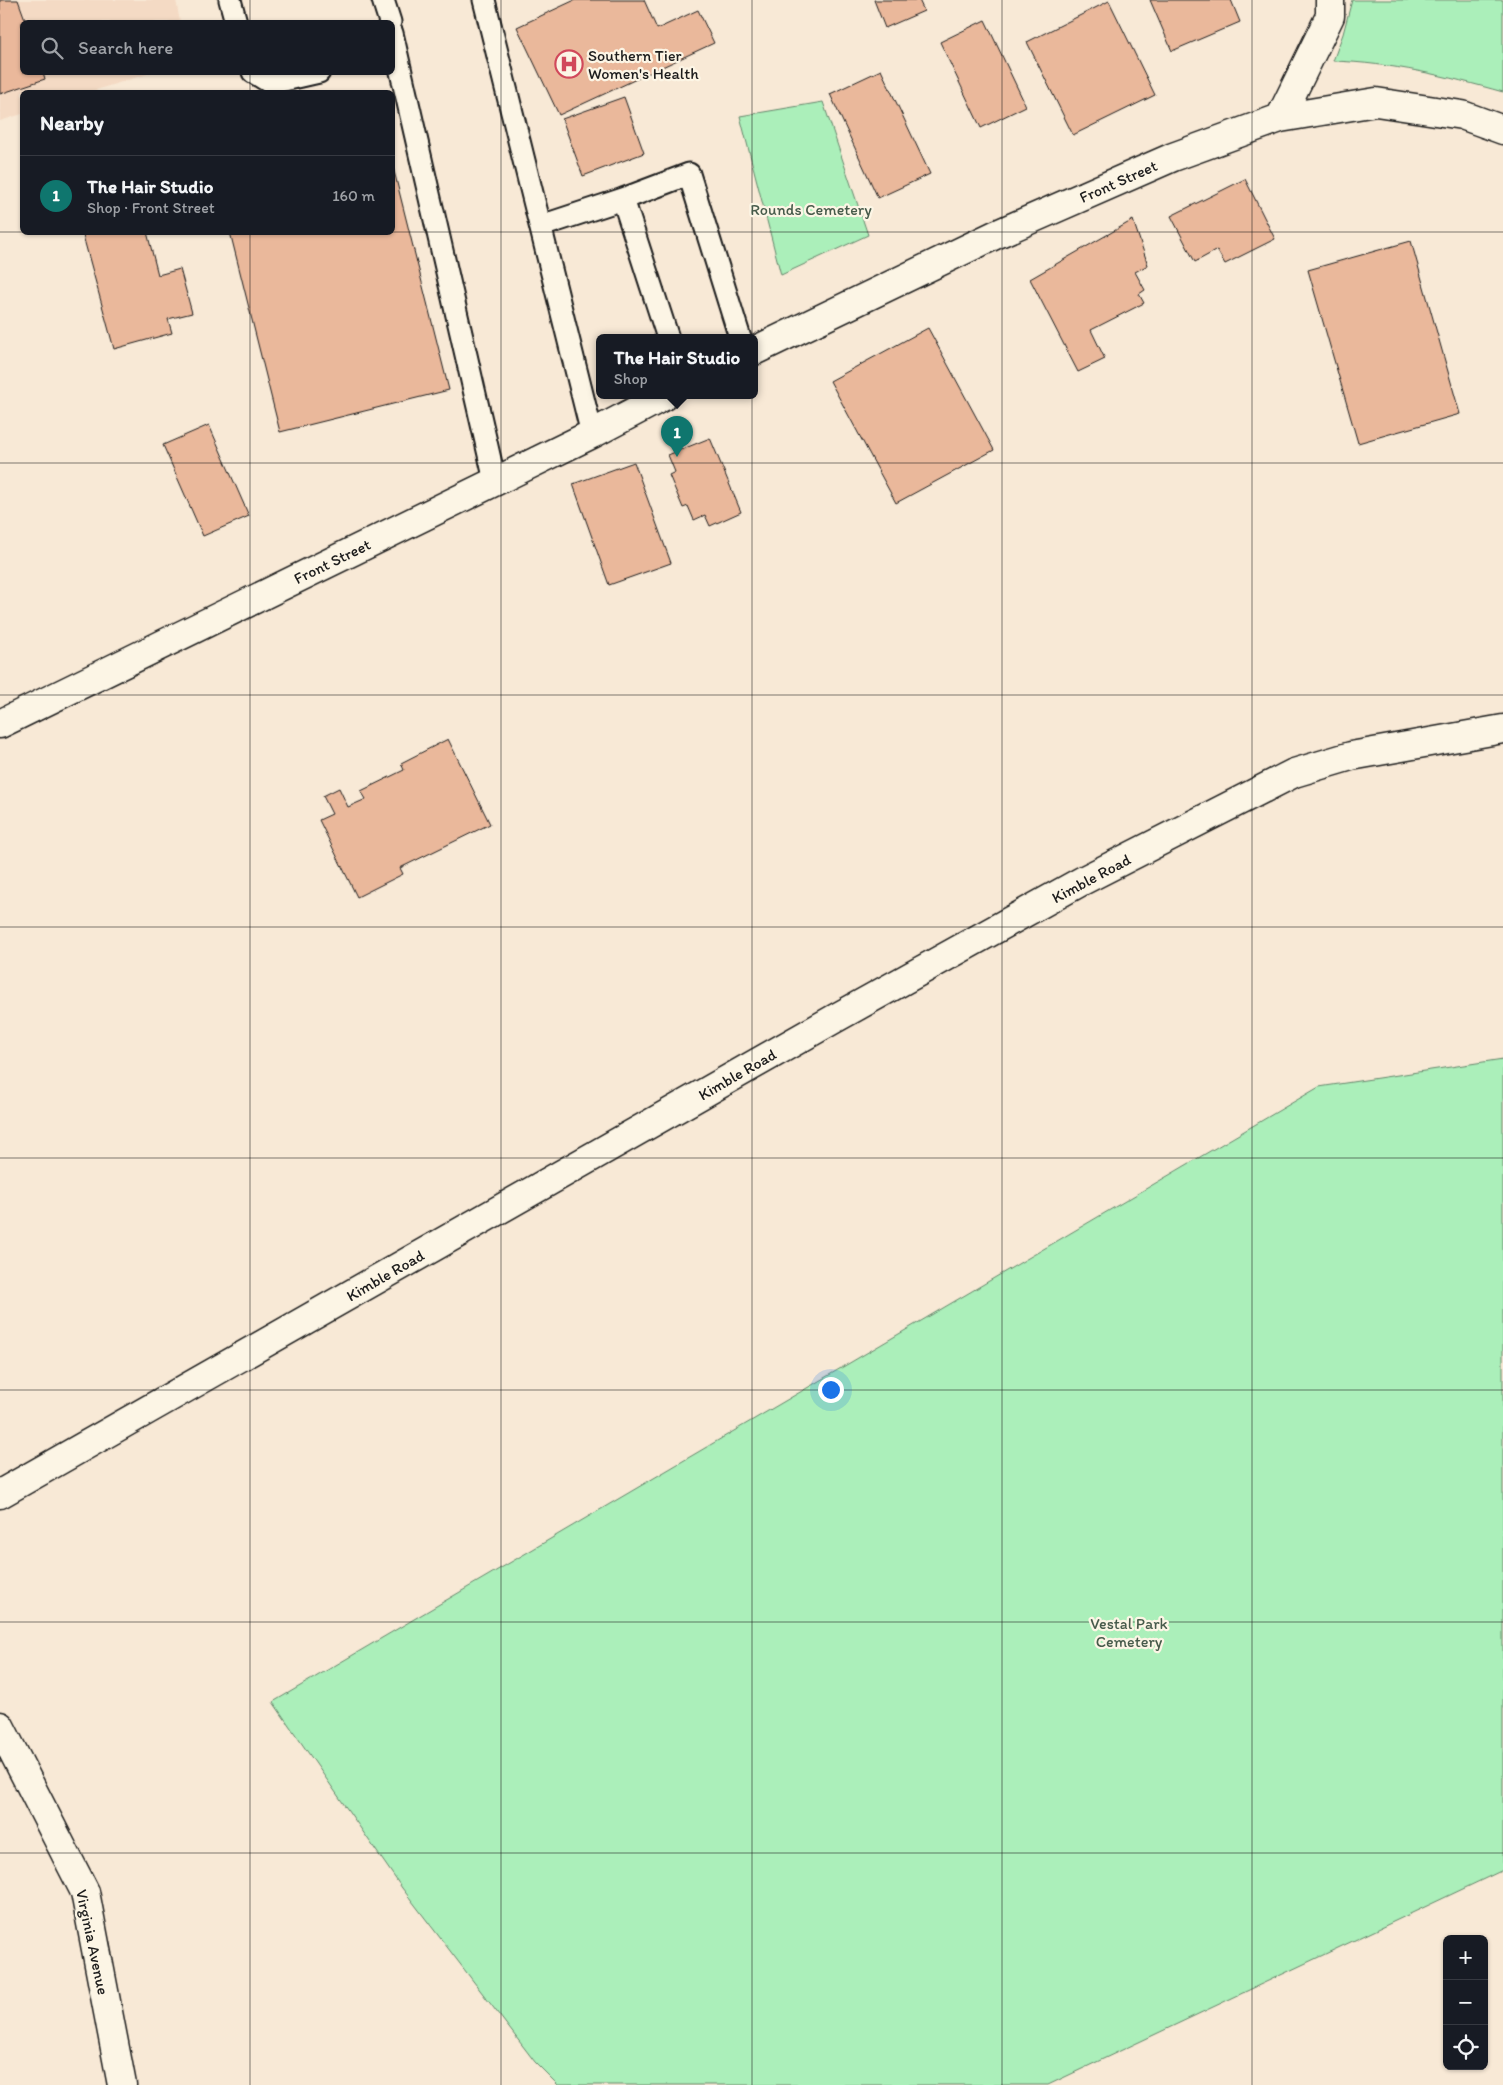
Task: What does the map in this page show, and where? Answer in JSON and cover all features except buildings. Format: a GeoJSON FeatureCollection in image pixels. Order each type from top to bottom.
{"type":"FeatureCollection","features":[{"type":"Feature","properties":{"kind":"street"},"geometry":{"type":"LineString","coordinates":[[1280,118],[1330,16],[1330,0]]}},
{"type":"Feature","properties":{"kind":"street","name":"Front Street"},"geometry":{"type":"LineString","coordinates":[[758,349],[1004,231],[1173,157],[1280,118],[1376,102],[1462,115],[1503,130]]}},
{"type":"Feature","properties":{"kind":"street","name":"Front Street"},"geometry":{"type":"LineString","coordinates":[[0,724],[592,434],[658,399]]}},
{"type":"Feature","properties":{"kind":"street","name":"Kimble Road"},"geometry":{"type":"LineString","coordinates":[[0,1494],[825,1024],[1082,881],[1294,773],[1352,756],[1503,729]]}},
{"type":"Feature","properties":{"kind":"street","name":"Virginia Avenue"},"geometry":{"type":"LineString","coordinates":[[0,1726],[85,1892],[122,2085]]}},
{"type":"Feature","properties":{"kind":"lane"},"geometry":{"type":"LineString","coordinates":[[230,0],[235,20]]}},
{"type":"Feature","properties":{"kind":"lane"},"geometry":{"type":"LineString","coordinates":[[383,0],[389,20]]}},
{"type":"Feature","properties":{"kind":"lane"},"geometry":{"type":"LineString","coordinates":[[484,0],[592,434]]}},
{"type":"Feature","properties":{"kind":"lane"},"geometry":{"type":"LineString","coordinates":[[396,55],[495,481]]}},
{"type":"Feature","properties":{"kind":"lane"},"geometry":{"type":"LineString","coordinates":[[258,75],[271,83],[306,75]]}},
{"type":"Feature","properties":{"kind":"lane"},"geometry":{"type":"LineString","coordinates":[[541,226],[623,199],[689,174],[739,334]]}},
{"type":"Feature","properties":{"kind":"lane"},"geometry":{"type":"LineString","coordinates":[[623,199],[667,334]]}},
{"type":"Feature","properties":{"kind":"shaded area"},"geometry":{"type":"Polygon","coordinates":[[[0,0],[176,0],[180,20],[20,20],[20,75],[144,75],[96,90],[20,90],[20,115],[0,121],[0,0]]]}},
{"type":"Feature","properties":{"kind":"green space"},"geometry":{"type":"Polygon","coordinates":[[[1352,0],[1503,0],[1503,92],[1398,67],[1333,61],[1343,34],[1352,0]]]}},
{"type":"Feature","properties":{"kind":"green space","name":"Rounds Cemetery"},"geometry":{"type":"Polygon","coordinates":[[[823,102],[868,235],[781,275],[740,116],[823,102]]]}},
{"type":"Feature","properties":{"kind":"green space","name":"Vestal Park Cemetery"},"geometry":{"type":"Polygon","coordinates":[[[1503,1059],[1503,1870],[1048,2085],[558,2085],[535,2062],[402,1888],[273,1702],[1319,1087],[1503,1059]]]}},
{"type":"Feature","properties":{"kind":"place","name":"Southern Tier Women's Health"},"geometry":{"type":"Point","coordinates":[569,64]}},
{"type":"Feature","properties":{"kind":"place","name":"The Hair Studio"},"geometry":{"type":"Point","coordinates":[677,457]}}]}
